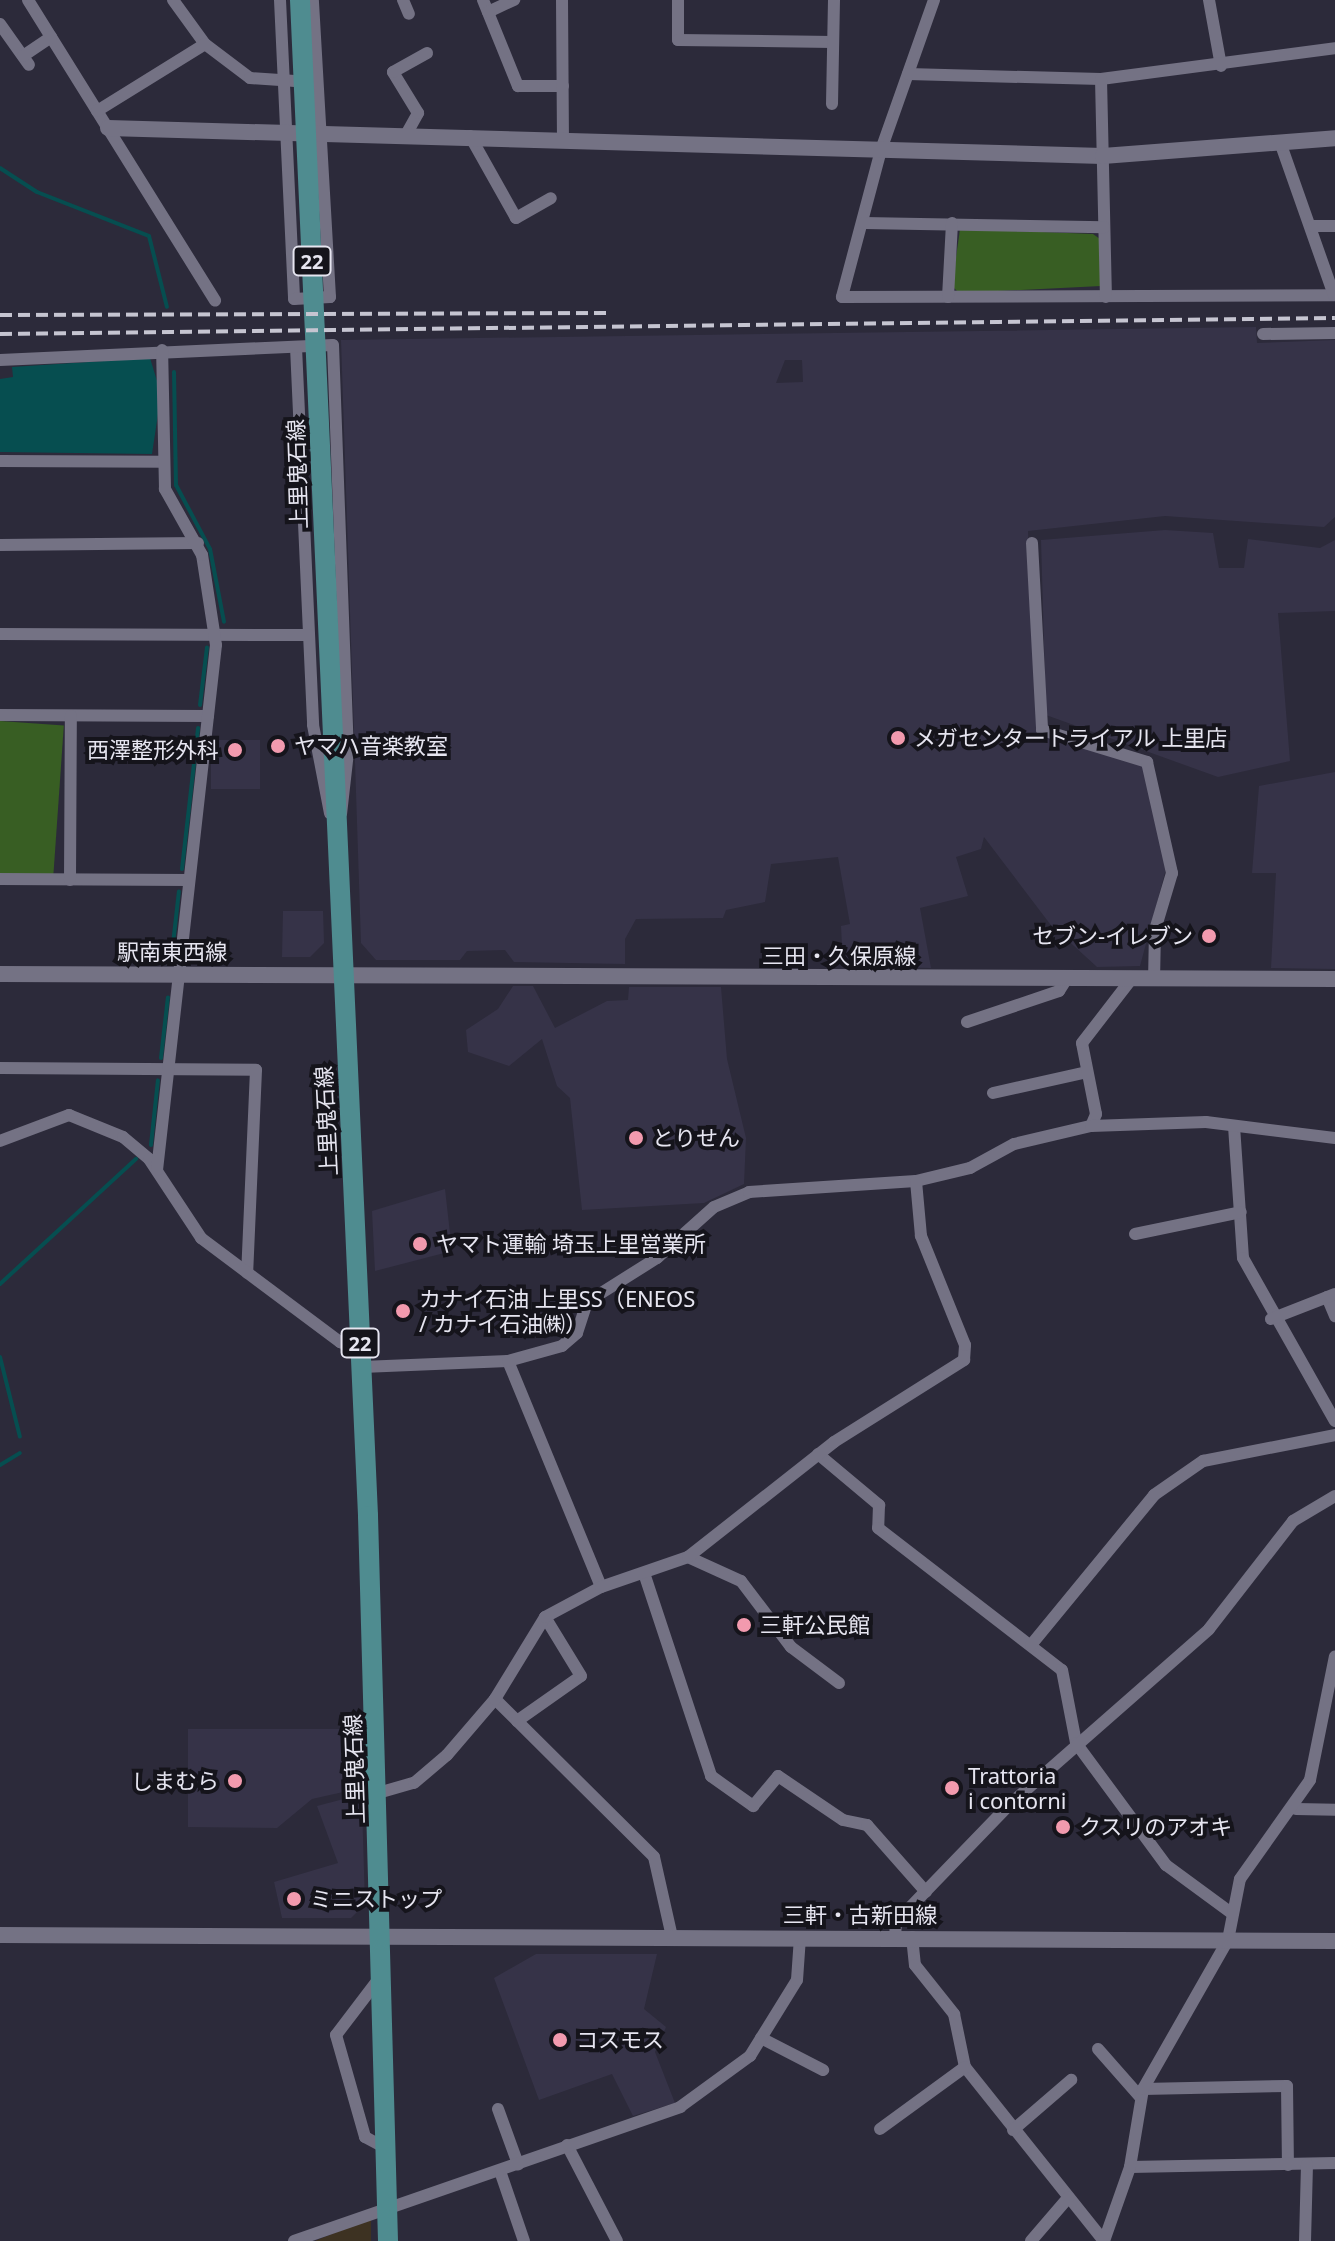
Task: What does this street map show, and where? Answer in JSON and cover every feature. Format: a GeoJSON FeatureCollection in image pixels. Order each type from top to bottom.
{"type":"FeatureCollection","features":[{"type":"Feature","properties":{"kind":"main road","name":"上里鬼石線"},"geometry":{"type":"LineString","coordinates":[[300,0],[311,79],[320,445],[385,1935],[388,2241]]}},
{"type":"Feature","properties":{"kind":"street"},"geometry":{"type":"LineString","coordinates":[[28,0],[215,301]]}},
{"type":"Feature","properties":{"kind":"street"},"geometry":{"type":"LineString","coordinates":[[173,0],[205,44],[250,78],[283,82],[311,79]]}},
{"type":"Feature","properties":{"kind":"street"},"geometry":{"type":"LineString","coordinates":[[280,0],[294,299],[330,297],[320,132],[311,79],[313,0]]}},
{"type":"Feature","properties":{"kind":"street"},"geometry":{"type":"LineString","coordinates":[[403,0],[409,14]]}},
{"type":"Feature","properties":{"kind":"street"},"geometry":{"type":"LineString","coordinates":[[514,0],[486,6],[518,86],[563,86]]}},
{"type":"Feature","properties":{"kind":"street"},"geometry":{"type":"LineString","coordinates":[[562,0],[563,141]]}},
{"type":"Feature","properties":{"kind":"street"},"geometry":{"type":"LineString","coordinates":[[678,0],[678,40],[833,42]]}},
{"type":"Feature","properties":{"kind":"street"},"geometry":{"type":"LineString","coordinates":[[832,104],[834,0]]}},
{"type":"Feature","properties":{"kind":"street"},"geometry":{"type":"LineString","coordinates":[[934,0],[881,150],[842,297],[1334,295],[1280,142]]}},
{"type":"Feature","properties":{"kind":"street"},"geometry":{"type":"LineString","coordinates":[[1209,0],[1221,66]]}},
{"type":"Feature","properties":{"kind":"street"},"geometry":{"type":"LineString","coordinates":[[0,24],[26,60],[51,37]]}},
{"type":"Feature","properties":{"kind":"street"},"geometry":{"type":"LineString","coordinates":[[97,111],[205,44]]}},
{"type":"Feature","properties":{"kind":"street"},"geometry":{"type":"LineString","coordinates":[[908,74],[1101,79],[1221,66],[1335,48]]}},
{"type":"Feature","properties":{"kind":"street"},"geometry":{"type":"LineString","coordinates":[[407,133],[418,113],[393,72],[427,53]]}},
{"type":"Feature","properties":{"kind":"street"},"geometry":{"type":"LineString","coordinates":[[1101,79],[1106,297]]}},
{"type":"Feature","properties":{"kind":"street"},"geometry":{"type":"LineString","coordinates":[[108,128],[407,133],[563,141],[1103,156],[1335,138]]}},
{"type":"Feature","properties":{"kind":"street"},"geometry":{"type":"LineString","coordinates":[[470,136],[516,218],[551,198]]}},
{"type":"Feature","properties":{"kind":"street"},"geometry":{"type":"LineString","coordinates":[[864,223],[1104,227]]}},
{"type":"Feature","properties":{"kind":"street"},"geometry":{"type":"LineString","coordinates":[[948,297],[952,223]]}},
{"type":"Feature","properties":{"kind":"street"},"geometry":{"type":"LineString","coordinates":[[1312,226],[1335,226]]}},
{"type":"Feature","properties":{"kind":"street"},"geometry":{"type":"LineString","coordinates":[[1263,334],[1335,333]]}},
{"type":"Feature","properties":{"kind":"street"},"geometry":{"type":"LineString","coordinates":[[0,360],[162,350],[333,345],[348,752],[346,800],[336,825]]}},
{"type":"Feature","properties":{"kind":"street"},"geometry":{"type":"LineString","coordinates":[[296,347],[313,725],[336,825]]}},
{"type":"Feature","properties":{"kind":"street"},"geometry":{"type":"LineString","coordinates":[[157,1170],[216,635],[198,543],[165,489],[168,394],[162,350]]}},
{"type":"Feature","properties":{"kind":"street"},"geometry":{"type":"LineString","coordinates":[[0,461],[164,462]]}},
{"type":"Feature","properties":{"kind":"street"},"geometry":{"type":"LineString","coordinates":[[0,545],[198,543]]}},
{"type":"Feature","properties":{"kind":"street"},"geometry":{"type":"LineString","coordinates":[[1032,543],[1042,730],[1147,762],[1172,873],[1155,930],[1154,980]]}},
{"type":"Feature","properties":{"kind":"street"},"geometry":{"type":"LineString","coordinates":[[0,634],[309,635]]}},
{"type":"Feature","properties":{"kind":"street"},"geometry":{"type":"LineString","coordinates":[[0,715],[208,716]]}},
{"type":"Feature","properties":{"kind":"street"},"geometry":{"type":"LineString","coordinates":[[70,880],[71,716]]}},
{"type":"Feature","properties":{"kind":"street"},"geometry":{"type":"LineString","coordinates":[[0,879],[189,880]]}},
{"type":"Feature","properties":{"kind":"street","name":"駅南東西線"},"geometry":{"type":"LineString","coordinates":[[0,974],[344,975]]}},
{"type":"Feature","properties":{"kind":"street","name":"三田・久保原線"},"geometry":{"type":"LineString","coordinates":[[344,975],[1130,981],[1335,979]]}},
{"type":"Feature","properties":{"kind":"street"},"geometry":{"type":"LineString","coordinates":[[967,1022],[1059,991],[1066,980]]}},
{"type":"Feature","properties":{"kind":"street"},"geometry":{"type":"LineString","coordinates":[[1091,1126],[1082,1043],[1130,981]]}},
{"type":"Feature","properties":{"kind":"street"},"geometry":{"type":"LineString","coordinates":[[0,1068],[256,1070],[247,1273]]}},
{"type":"Feature","properties":{"kind":"street"},"geometry":{"type":"LineString","coordinates":[[993,1093],[1087,1072]]}},
{"type":"Feature","properties":{"kind":"street"},"geometry":{"type":"LineString","coordinates":[[0,1141],[69,1115],[123,1137],[157,1170],[186,1223],[361,1358],[508,1361],[572,1340],[587,1302],[738,1195],[916,1181],[970,1168],[1014,1144],[1091,1126],[1234,1126],[1335,1138]]}},
{"type":"Feature","properties":{"kind":"street"},"geometry":{"type":"LineString","coordinates":[[1234,1126],[1243,1258],[1271,1319],[1335,1421]]}},
{"type":"Feature","properties":{"kind":"street"},"geometry":{"type":"LineString","coordinates":[[378,1793],[431,1771],[495,1699],[545,1617],[601,1587],[688,1557],[818,1454],[964,1360],[965,1345],[921,1236],[916,1181]]}},
{"type":"Feature","properties":{"kind":"street"},"geometry":{"type":"LineString","coordinates":[[1135,1234],[1241,1212]]}},
{"type":"Feature","properties":{"kind":"street"},"geometry":{"type":"LineString","coordinates":[[1271,1319],[1331,1296],[1335,1316]]}},
{"type":"Feature","properties":{"kind":"street"},"geometry":{"type":"LineString","coordinates":[[508,1361],[601,1587]]}},
{"type":"Feature","properties":{"kind":"street"},"geometry":{"type":"LineString","coordinates":[[1031,1645],[1154,1495],[1191,1470],[1335,1435]]}},
{"type":"Feature","properties":{"kind":"street"},"geometry":{"type":"LineString","coordinates":[[818,1454],[879,1505],[878,1528],[1062,1670],[1076,1743],[1166,1865],[1230,1912]]}},
{"type":"Feature","properties":{"kind":"street"},"geometry":{"type":"LineString","coordinates":[[895,1937],[896,1922],[1076,1743],[1209,1629],[1293,1521],[1335,1496]]}},
{"type":"Feature","properties":{"kind":"street"},"geometry":{"type":"LineString","coordinates":[[688,1557],[741,1581],[791,1647],[839,1683]]}},
{"type":"Feature","properties":{"kind":"street"},"geometry":{"type":"LineString","coordinates":[[644,1573],[711,1776],[753,1806],[778,1776],[843,1820],[867,1825],[926,1892]]}},
{"type":"Feature","properties":{"kind":"street"},"geometry":{"type":"LineString","coordinates":[[517,1721],[581,1676],[545,1617]]}},
{"type":"Feature","properties":{"kind":"street"},"geometry":{"type":"LineString","coordinates":[[1104,2241],[1130,2167],[1142,2093],[1228,1940],[1230,1912],[1240,1879],[1296,1809],[1310,1780],[1334,1660]]}},
{"type":"Feature","properties":{"kind":"street"},"geometry":{"type":"LineString","coordinates":[[495,1699],[654,1857],[672,1937]]}},
{"type":"Feature","properties":{"kind":"street"},"geometry":{"type":"LineString","coordinates":[[1296,1809],[1335,1810]]}},
{"type":"Feature","properties":{"kind":"street","name":"三軒・古新田線"},"geometry":{"type":"LineString","coordinates":[[0,1935],[1335,1941]]}},
{"type":"Feature","properties":{"kind":"street"},"geometry":{"type":"LineString","coordinates":[[294,2241],[680,2107],[740,2068],[801,1971],[800,1937]]}},
{"type":"Feature","properties":{"kind":"street"},"geometry":{"type":"LineString","coordinates":[[912,1937],[915,1965],[954,2014],[965,2067],[1104,2241]]}},
{"type":"Feature","properties":{"kind":"street"},"geometry":{"type":"LineString","coordinates":[[385,1971],[336,2035],[365,2137],[388,2149]]}},
{"type":"Feature","properties":{"kind":"street"},"geometry":{"type":"LineString","coordinates":[[761,2038],[823,2070]]}},
{"type":"Feature","properties":{"kind":"street"},"geometry":{"type":"LineString","coordinates":[[1098,2049],[1142,2093],[1287,2086],[1288,2165]]}},
{"type":"Feature","properties":{"kind":"street"},"geometry":{"type":"LineString","coordinates":[[880,2129],[965,2067]]}},
{"type":"Feature","properties":{"kind":"street"},"geometry":{"type":"LineString","coordinates":[[1013,2130],[1071,2080]]}},
{"type":"Feature","properties":{"kind":"street"},"geometry":{"type":"LineString","coordinates":[[498,2109],[518,2164]]}},
{"type":"Feature","properties":{"kind":"street"},"geometry":{"type":"LineString","coordinates":[[567,2145],[617,2241]]}},
{"type":"Feature","properties":{"kind":"street"},"geometry":{"type":"LineString","coordinates":[[1130,2167],[1335,2163]]}},
{"type":"Feature","properties":{"kind":"street"},"geometry":{"type":"LineString","coordinates":[[1305,2241],[1307,2164]]}},
{"type":"Feature","properties":{"kind":"street"},"geometry":{"type":"LineString","coordinates":[[500,2171],[524,2241]]}},
{"type":"Feature","properties":{"kind":"street"},"geometry":{"type":"LineString","coordinates":[[1031,2241],[1068,2198]]}},
{"type":"Feature","properties":{"kind":"shaded area"},"geometry":{"type":"Polygon","coordinates":[[[1256,327],[1257,343],[1335,340],[1335,517],[1324,527],[1165,516],[1028,531],[1037,732],[1143,766],[1166,869],[1140,966],[1097,967],[1050,924],[984,837],[981,849],[956,857],[968,896],[920,908],[931,968],[843,966],[841,926],[850,924],[838,857],[771,864],[765,902],[726,910],[723,918],[636,919],[625,939],[625,964],[514,962],[505,950],[467,951],[460,960],[376,960],[361,943],[341,340],[1256,327]],[[785,360],[776,383],[803,382],[802,360],[785,360]]]}},
{"type":"Feature","properties":{"kind":"shaded area"},"geometry":{"type":"Polygon","coordinates":[[[150,358],[161,394],[152,454],[0,452],[0,379],[13,377],[12,367],[150,358]]]}},
{"type":"Feature","properties":{"kind":"shaded area"},"geometry":{"type":"Polygon","coordinates":[[[1165,530],[1213,533],[1219,568],[1244,568],[1248,539],[1320,548],[1335,540],[1335,611],[1278,613],[1290,761],[1218,777],[1046,715],[1041,540],[1165,530]]]}},
{"type":"Feature","properties":{"kind":"shaded area"},"geometry":{"type":"Polygon","coordinates":[[[211,740],[260,740],[260,789],[211,789],[211,740]]]}},
{"type":"Feature","properties":{"kind":"shaded area"},"geometry":{"type":"Polygon","coordinates":[[[1335,772],[1335,969],[1271,968],[1276,873],[1252,873],[1259,786],[1335,772]]]}},
{"type":"Feature","properties":{"kind":"shaded area"},"geometry":{"type":"Polygon","coordinates":[[[283,911],[323,911],[324,943],[310,957],[282,957],[283,911]]]}},
{"type":"Feature","properties":{"kind":"shaded area"},"geometry":{"type":"Polygon","coordinates":[[[513,986],[533,986],[555,1028],[607,1001],[628,1000],[629,987],[721,987],[727,1059],[746,1138],[744,1184],[704,1203],[582,1210],[570,1098],[557,1086],[542,1039],[509,1066],[468,1052],[466,1030],[498,1009],[513,986]]]}},
{"type":"Feature","properties":{"kind":"shaded area"},"geometry":{"type":"Polygon","coordinates":[[[445,1189],[452,1251],[375,1271],[372,1211],[445,1189]]]}},
{"type":"Feature","properties":{"kind":"shaded area"},"geometry":{"type":"Polygon","coordinates":[[[188,1729],[359,1729],[361,1788],[312,1799],[277,1828],[188,1827],[188,1729]]]}},
{"type":"Feature","properties":{"kind":"shaded area"},"geometry":{"type":"Polygon","coordinates":[[[355,1796],[362,1805],[365,1904],[351,1918],[282,1918],[274,1882],[338,1863],[317,1806],[355,1796]]]}},
{"type":"Feature","properties":{"kind":"shaded area"},"geometry":{"type":"Polygon","coordinates":[[[536,1954],[657,1954],[644,2009],[666,2027],[655,2052],[675,2103],[633,2116],[612,2074],[539,2100],[494,1978],[536,1954]]]}},
{"type":"Feature","properties":{"kind":"shaded area"},"geometry":{"type":"Polygon","coordinates":[[[371,2219],[371,2241],[315,2241],[344,2229],[371,2219]]]}},
{"type":"Feature","properties":{"kind":"green space"},"geometry":{"type":"Polygon","coordinates":[[[960,229],[1093,234],[1100,239],[1101,286],[959,293],[952,286],[960,229]]]}},
{"type":"Feature","properties":{"kind":"green space"},"geometry":{"type":"Polygon","coordinates":[[[0,721],[64,725],[53,877],[0,873],[0,721]]]}},
{"type":"Feature","properties":{"kind":"waterway"},"geometry":{"type":"LineString","coordinates":[[0,168],[37,192],[149,236],[167,307]]}},
{"type":"Feature","properties":{"kind":"waterway"},"geometry":{"type":"LineString","coordinates":[[174,372],[176,485],[210,549],[224,622]]}},
{"type":"Feature","properties":{"kind":"waterway"},"geometry":{"type":"LineString","coordinates":[[200,705],[207,647]]}},
{"type":"Feature","properties":{"kind":"waterway"},"geometry":{"type":"LineString","coordinates":[[182,869],[198,728]]}},
{"type":"Feature","properties":{"kind":"waterway"},"geometry":{"type":"LineString","coordinates":[[172,953],[179,891]]}},
{"type":"Feature","properties":{"kind":"waterway"},"geometry":{"type":"LineString","coordinates":[[161,1058],[168,997]]}},
{"type":"Feature","properties":{"kind":"waterway"},"geometry":{"type":"LineString","coordinates":[[151,1145],[158,1080]]}},
{"type":"Feature","properties":{"kind":"waterway"},"geometry":{"type":"LineString","coordinates":[[0,1284],[136,1159]]}},
{"type":"Feature","properties":{"kind":"waterway"},"geometry":{"type":"LineString","coordinates":[[0,1357],[20,1437]]}},
{"type":"Feature","properties":{"kind":"waterway"},"geometry":{"type":"LineString","coordinates":[[0,1465],[20,1453]]}},
{"type":"Feature","properties":{"kind":"railway"},"geometry":{"type":"LineString","coordinates":[[0,315],[612,313]]}},
{"type":"Feature","properties":{"kind":"railway"},"geometry":{"type":"LineString","coordinates":[[0,334],[1335,318]]}},
{"type":"Feature","properties":{"kind":"place","name":"メガセンタートライアル 上里店"},"geometry":{"type":"Point","coordinates":[898,738]}},
{"type":"Feature","properties":{"kind":"place","name":"ヤマハ音楽教室"},"geometry":{"type":"Point","coordinates":[278,746]}},
{"type":"Feature","properties":{"kind":"place","name":"西澤整形外科"},"geometry":{"type":"Point","coordinates":[235,750]}},
{"type":"Feature","properties":{"kind":"place","name":"セブン-イレブン"},"geometry":{"type":"Point","coordinates":[1209,936]}},
{"type":"Feature","properties":{"kind":"place","name":"とりせん"},"geometry":{"type":"Point","coordinates":[636,1138]}},
{"type":"Feature","properties":{"kind":"place","name":"ヤマト運輸 埼玉上里営業所"},"geometry":{"type":"Point","coordinates":[420,1244]}},
{"type":"Feature","properties":{"kind":"place","name":"カナイ石油 上里SS（ENEOS / カナイ石油㈱）"},"geometry":{"type":"Point","coordinates":[403,1311]}},
{"type":"Feature","properties":{"kind":"place","name":"三軒公民館"},"geometry":{"type":"Point","coordinates":[744,1625]}},
{"type":"Feature","properties":{"kind":"place","name":"しまむら"},"geometry":{"type":"Point","coordinates":[235,1781]}},
{"type":"Feature","properties":{"kind":"place","name":"Trattoria i contorni"},"geometry":{"type":"Point","coordinates":[952,1788]}},
{"type":"Feature","properties":{"kind":"place","name":"クスリのアオキ"},"geometry":{"type":"Point","coordinates":[1063,1827]}},
{"type":"Feature","properties":{"kind":"place","name":"ミニストップ"},"geometry":{"type":"Point","coordinates":[294,1899]}},
{"type":"Feature","properties":{"kind":"place","name":"コスモス"},"geometry":{"type":"Point","coordinates":[560,2040]}}]}
